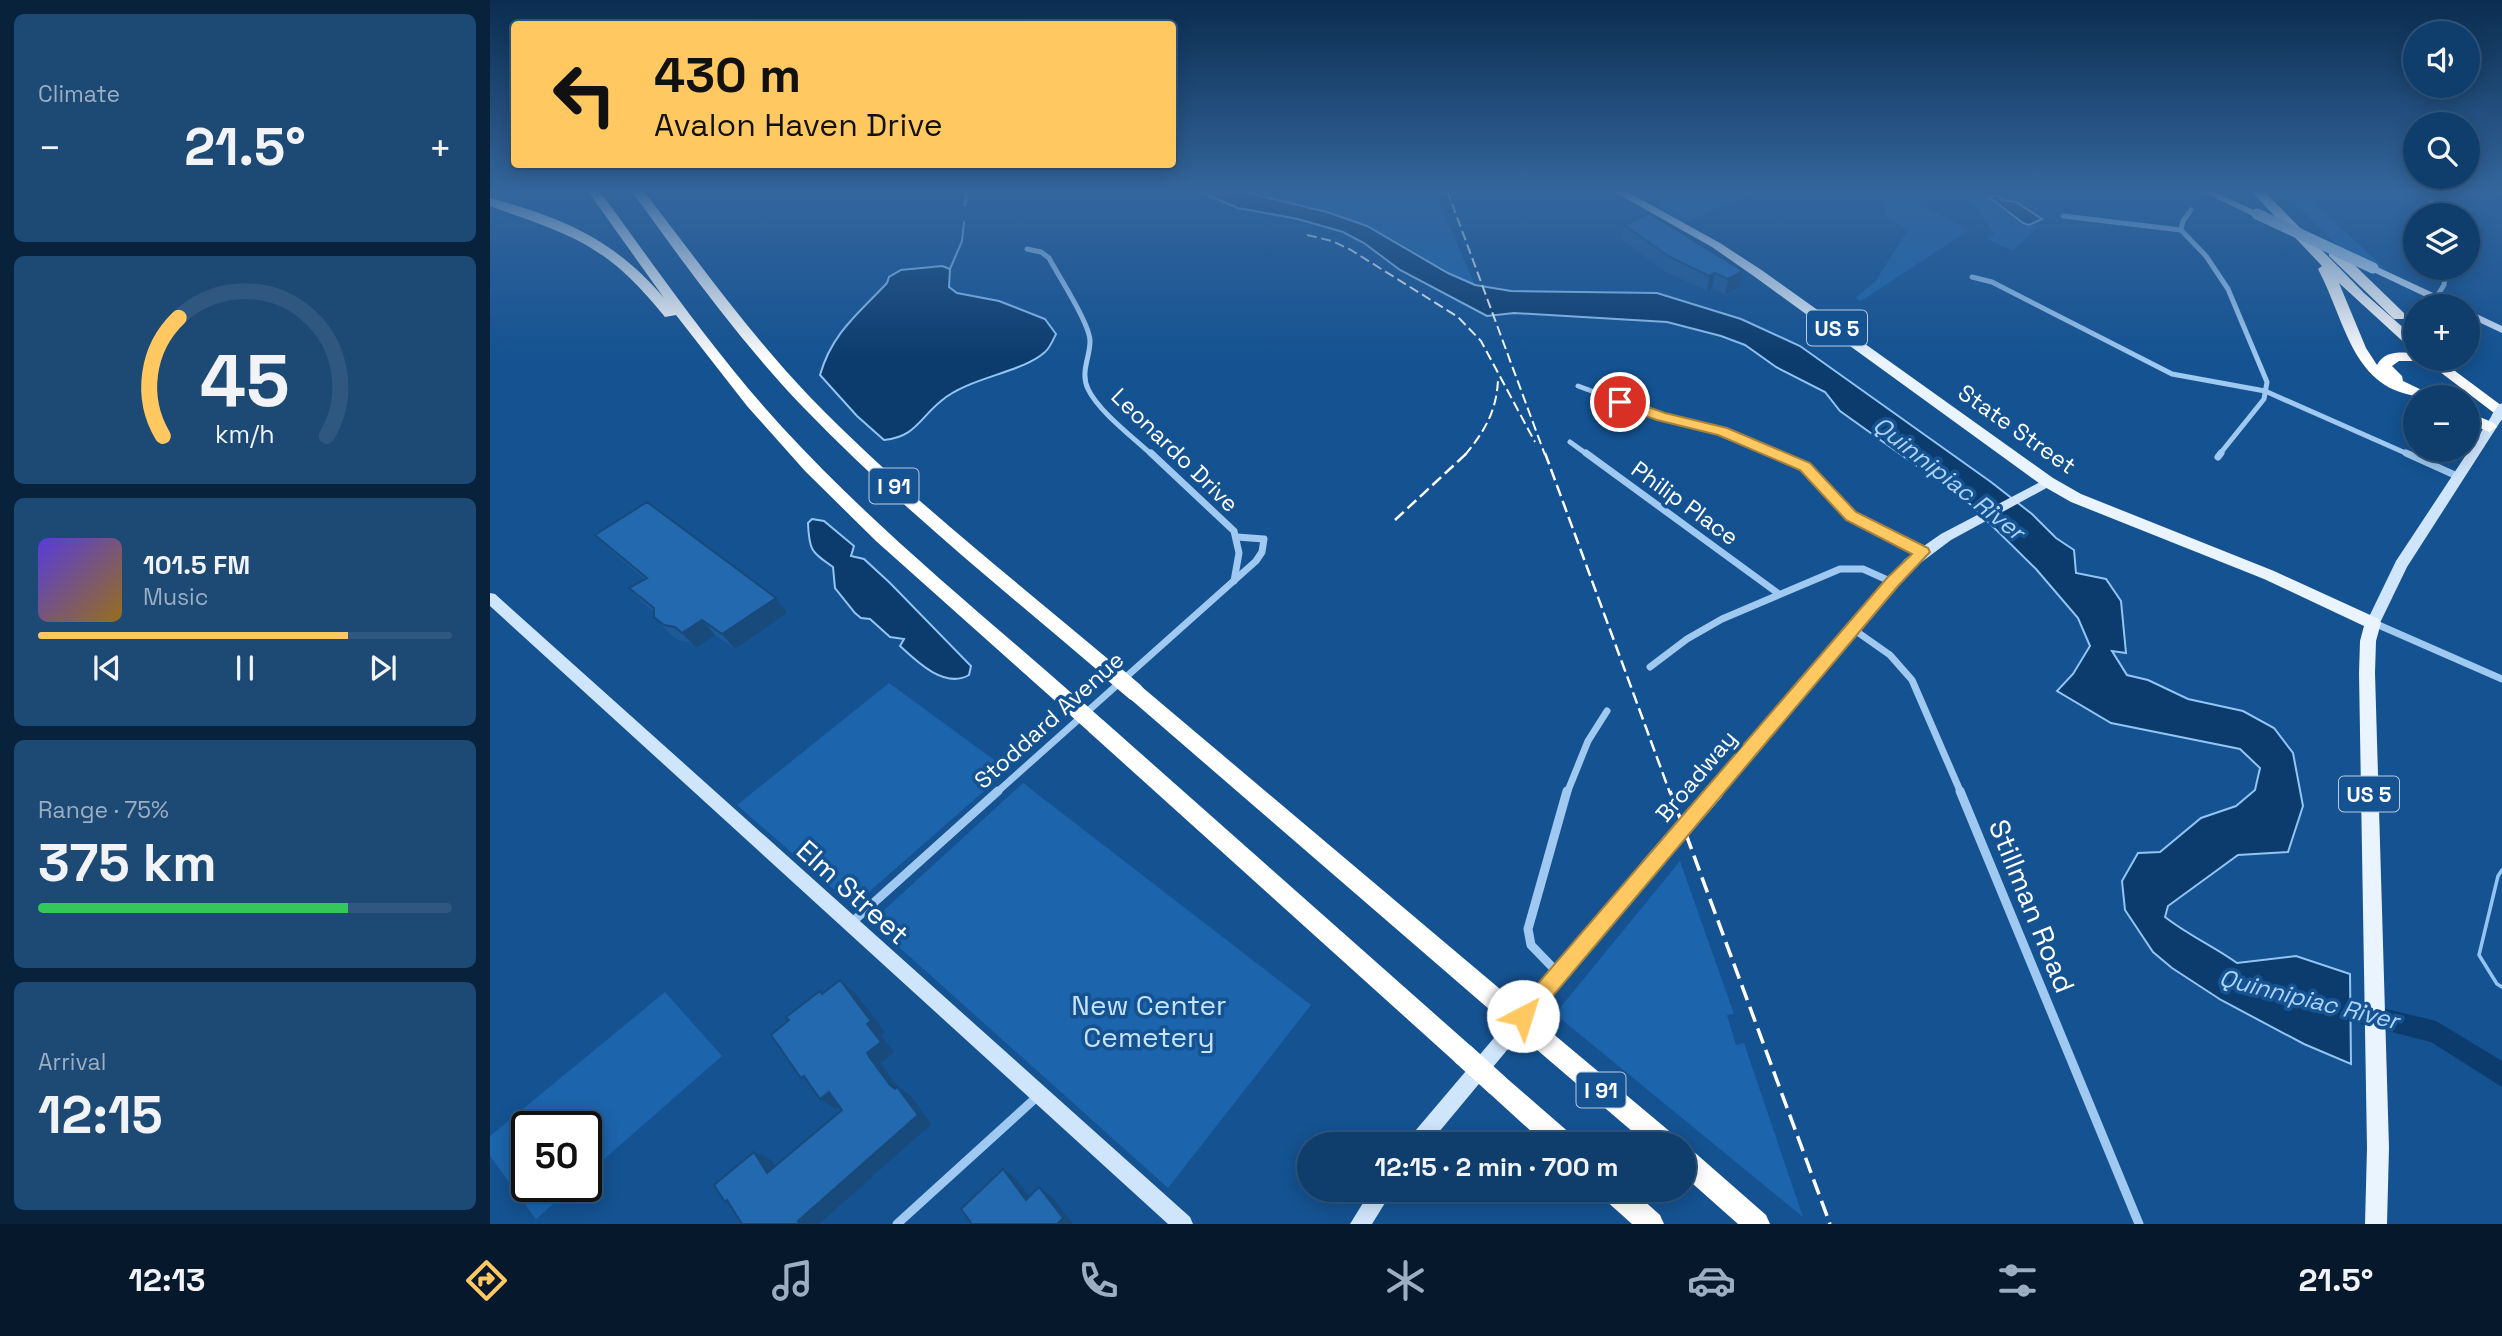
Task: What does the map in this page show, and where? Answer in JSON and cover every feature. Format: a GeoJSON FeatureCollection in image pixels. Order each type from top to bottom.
{"type":"FeatureCollection","features":[{"type":"Feature","properties":{"kind":"highway"},"geometry":{"type":"LineString","coordinates":[[601,247],[652,293],[691,341],[712,353]]}},
{"type":"Feature","properties":{"kind":"highway","name":"I 91"},"geometry":{"type":"LineString","coordinates":[[635,247],[756,408],[822,479],[1550,1132]]}},
{"type":"Feature","properties":{"kind":"highway","name":"I 91"},"geometry":{"type":"LineString","coordinates":[[682,247],[771,362],[836,432],[1108,669],[1651,1132]]}},
{"type":"Feature","properties":{"kind":"highway"},"geometry":{"type":"LineString","coordinates":[[2311,247],[2333,283],[2363,357],[2384,377],[2403,386]]}},
{"type":"Feature","properties":{"kind":"highway"},"geometry":{"type":"LineString","coordinates":[[2313,247],[2359,296],[2403,334]]}},
{"type":"Feature","properties":{"kind":"highway"},"geometry":{"type":"LineString","coordinates":[[2329,247],[2403,318]]}},
{"type":"Feature","properties":{"kind":"highway"},"geometry":{"type":"LineString","coordinates":[[2403,357],[2397,356],[2386,361],[2385,368],[2406,385]]}},
{"type":"Feature","properties":{"kind":"highway"},"geometry":{"type":"LineString","coordinates":[[2449,371],[2497,418]]}},
{"type":"Feature","properties":{"kind":"highway"},"geometry":{"type":"LineString","coordinates":[[2456,371],[2502,399]]}},
{"type":"Feature","properties":{"kind":"highway"},"geometry":{"type":"LineString","coordinates":[[1696,1171],[1757,1224]]}},
{"type":"Feature","properties":{"kind":"highway"},"geometry":{"type":"LineString","coordinates":[[1623,1202],[1636,1224]]}},
{"type":"Feature","properties":{"kind":"highway"},"geometry":{"type":"LineString","coordinates":[[1627,1202],[1651,1224]]}},
{"type":"Feature","properties":{"kind":"main road","name":"State Street"},"geometry":{"type":"LineString","coordinates":[[1717,247],[1981,431],[2048,482],[2076,498],[2269,575],[2373,623]]}},
{"type":"Feature","properties":{"kind":"main road"},"geometry":{"type":"LineString","coordinates":[[2328,247],[2428,294]]}},
{"type":"Feature","properties":{"kind":"main road"},"geometry":{"type":"LineString","coordinates":[[2480,319],[2502,330]]}},
{"type":"Feature","properties":{"kind":"main road"},"geometry":{"type":"LineString","coordinates":[[2373,623],[2401,565],[2497,418]]}},
{"type":"Feature","properties":{"kind":"main road","name":"Broadway"},"geometry":{"type":"LineString","coordinates":[[1427,1132],[1892,582],[1923,552],[2048,482]]}},
{"type":"Feature","properties":{"kind":"main road","name":"Elm Street"},"geometry":{"type":"LineString","coordinates":[[490,598],[1183,1224]]}},
{"type":"Feature","properties":{"kind":"main road","name":"US 5"},"geometry":{"type":"LineString","coordinates":[[2373,623],[2368,641],[2367,673],[2374,965],[2376,1224]]}},
{"type":"Feature","properties":{"kind":"main road"},"geometry":{"type":"LineString","coordinates":[[1360,1224],[1375,1202]]}},
{"type":"Feature","properties":{"kind":"street"},"geometry":{"type":"LineString","coordinates":[[2197,247],[2228,289],[2267,382],[2264,399],[2218,457]]}},
{"type":"Feature","properties":{"kind":"street","name":"Leonardo Drive"},"geometry":{"type":"LineString","coordinates":[[1027,249],[1041,252],[1049,258],[1086,327],[1090,340],[1084,369],[1088,388],[1106,412],[1228,524],[1237,537],[1240,553],[1234,581]]}},
{"type":"Feature","properties":{"kind":"street"},"geometry":{"type":"LineString","coordinates":[[1972,277],[1992,282],[2172,374],[2265,391],[2457,476]]}},
{"type":"Feature","properties":{"kind":"street"},"geometry":{"type":"LineString","coordinates":[[1578,386],[1662,417],[1722,431],[1805,466],[1851,516],[1923,552]]}},
{"type":"Feature","properties":{"kind":"street","name":"Philip Place"},"geometry":{"type":"LineString","coordinates":[[1570,442],[1779,594]]}},
{"type":"Feature","properties":{"kind":"street","name":"Leonardo Drive"},"geometry":{"type":"LineString","coordinates":[[1237,537],[1264,539]]}},
{"type":"Feature","properties":{"kind":"street","name":"Stoddard Avenue"},"geometry":{"type":"LineString","coordinates":[[850,925],[1234,581],[1259,557],[1264,539]]}},
{"type":"Feature","properties":{"kind":"street"},"geometry":{"type":"LineString","coordinates":[[1650,667],[1706,627],[1779,594],[1852,567],[1870,571],[1892,582]]}},
{"type":"Feature","properties":{"kind":"street","name":"State Street"},"geometry":{"type":"LineString","coordinates":[[2373,623],[2502,679]]}},
{"type":"Feature","properties":{"kind":"street","name":"Stillman Road"},"geometry":{"type":"LineString","coordinates":[[1852,629],[1891,655],[1909,674],[1918,690],[2127,1202],[2139,1224]]}},
{"type":"Feature","properties":{"kind":"street"},"geometry":{"type":"LineString","coordinates":[[1558,974],[1534,950],[1528,939],[1528,929],[1568,789],[1581,755],[1607,711]]}},
{"type":"Feature","properties":{"kind":"street"},"geometry":{"type":"LineString","coordinates":[[897,1224],[1039,1095]]}},
{"type":"Feature","properties":{"kind":"green space"},"geometry":{"type":"Polygon","coordinates":[[[1406,247],[1459,247],[1475,285],[1406,247]]]}},
{"type":"Feature","properties":{"kind":"green space"},"geometry":{"type":"Polygon","coordinates":[[[1897,247],[1943,247],[1861,301],[1855,298],[1875,282],[1897,247]]]}},
{"type":"Feature","properties":{"kind":"green space"},"geometry":{"type":"Polygon","coordinates":[[[2362,247],[2388,272],[2340,248],[2362,247]]]}},
{"type":"Feature","properties":{"kind":"green space"},"geometry":{"type":"Polygon","coordinates":[[[889,683],[1008,770],[853,906],[737,805],[889,683]]]}},
{"type":"Feature","properties":{"kind":"green space","name":"New Center Cemetery"},"geometry":{"type":"Polygon","coordinates":[[[1023,783],[1311,1005],[1168,1188],[871,922],[1023,783]]]}},
{"type":"Feature","properties":{"kind":"green space"},"geometry":{"type":"Polygon","coordinates":[[[1680,861],[1734,1014],[1727,1015],[1736,1045],[1744,1043],[1803,1217],[1555,1014],[1680,861]]]}},
{"type":"Feature","properties":{"kind":"green space"},"geometry":{"type":"Polygon","coordinates":[[[665,992],[722,1056],[602,1161],[602,1111],[520,1111],[665,992]]]}},
{"type":"Feature","properties":{"kind":"green space"},"geometry":{"type":"Polygon","coordinates":[[[511,1119],[511,1185],[490,1156],[490,1136],[511,1119]]]}},
{"type":"Feature","properties":{"kind":"green space"},"geometry":{"type":"Polygon","coordinates":[[[524,1202],[556,1202],[536,1219],[524,1202]]]}},
{"type":"Feature","properties":{"kind":"water"},"geometry":{"type":"Polygon","coordinates":[[[1369,247],[1403,247],[1475,285],[1511,291],[1657,293],[1741,319],[1800,346],[2032,514],[2056,538],[2074,550],[2076,573],[2106,579],[2121,601],[2126,653],[2112,651],[2127,675],[2148,680],[2188,699],[2243,711],[2274,728],[2293,753],[2303,806],[2288,852],[2238,855],[2168,906],[2165,917],[2237,963],[2296,956],[2350,974],[2351,1064],[2304,1044],[2221,1000],[2172,968],[2153,952],[2125,910],[2122,881],[2138,853],[2160,852],[2201,818],[2236,806],[2255,790],[2260,768],[2240,749],[2111,723],[2057,691],[2073,674],[2090,646],[2078,618],[2036,569],[1970,504],[1840,411],[1825,392],[1776,367],[1745,345],[1667,322],[1514,313],[1487,316],[1400,270],[1369,247]]]}},
{"type":"Feature","properties":{"kind":"water"},"geometry":{"type":"Polygon","coordinates":[[[942,266],[950,269],[949,287],[957,293],[999,301],[1045,319],[1056,334],[1047,350],[1035,359],[966,386],[941,401],[910,431],[884,440],[857,416],[820,375],[825,360],[839,336],[887,283],[889,277],[901,270],[942,266]]]}},
{"type":"Feature","properties":{"kind":"water"},"geometry":{"type":"Polygon","coordinates":[[[812,519],[824,521],[854,546],[851,556],[864,559],[890,583],[971,666],[969,675],[950,679],[932,672],[900,646],[904,639],[890,637],[870,619],[861,618],[855,613],[835,588],[833,567],[813,549],[808,523],[812,519]]]}},
{"type":"Feature","properties":{"kind":"building"},"geometry":{"type":"Polygon","coordinates":[[[1655,247],[1704,247],[1743,271],[1728,279],[1715,273],[1709,276],[1655,247]]]}},
{"type":"Feature","properties":{"kind":"building"},"geometry":{"type":"Polygon","coordinates":[[[647,502],[776,598],[722,634],[702,620],[682,633],[675,627],[664,625],[654,617],[654,608],[629,588],[647,578],[595,535],[647,502]]]}},
{"type":"Feature","properties":{"kind":"building"},"geometry":{"type":"Polygon","coordinates":[[[840,980],[871,1021],[867,1024],[881,1042],[867,1053],[890,1085],[895,1089],[897,1087],[918,1115],[798,1221],[800,1224],[742,1224],[714,1185],[754,1152],[767,1173],[842,1110],[829,1092],[820,1099],[804,1076],[801,1078],[771,1035],[789,1020],[786,1017],[820,991],[822,994],[840,980]]]}},
{"type":"Feature","properties":{"kind":"building"},"geometry":{"type":"Polygon","coordinates":[[[1003,1169],[1026,1200],[1039,1187],[1063,1218],[1057,1224],[972,1224],[961,1209],[1003,1169]]]}},
{"type":"Feature","properties":{"kind":"waterway"},"geometry":{"type":"LineString","coordinates":[[950,269],[959,247]]}},
{"type":"Feature","properties":{"kind":"waterway"},"geometry":{"type":"LineString","coordinates":[[2502,870],[2498,876],[2479,955],[2497,984],[2502,987]]}},
{"type":"Feature","properties":{"kind":"waterway","name":"Quinnipiac River"},"geometry":{"type":"LineString","coordinates":[[2329,1006],[2436,1032],[2502,1075]]}},
{"type":"Feature","properties":{"kind":"railway"},"geometry":{"type":"LineString","coordinates":[[1345,247],[1458,317],[1481,341],[1535,442]]}},
{"type":"Feature","properties":{"kind":"railway"},"geometry":{"type":"LineString","coordinates":[[1468,247],[1545,455]]}},
{"type":"Feature","properties":{"kind":"railway"},"geometry":{"type":"LineString","coordinates":[[1465,455],[1489,420],[1498,379]]}},
{"type":"Feature","properties":{"kind":"railway"},"geometry":{"type":"LineString","coordinates":[[1545,453],[1670,793]]}},
{"type":"Feature","properties":{"kind":"railway"},"geometry":{"type":"LineString","coordinates":[[1395,520],[1465,455]]}},
{"type":"Feature","properties":{"kind":"railway"},"geometry":{"type":"LineString","coordinates":[[1670,791],[1830,1224]]}},
{"type":"Feature","properties":{"kind":"route"},"geometry":{"type":"LineString","coordinates":[[1523,1016],[1892,582],[1923,552],[1851,516],[1829,496],[1805,466],[1722,431],[1662,417],[1620,402]]}}]}
